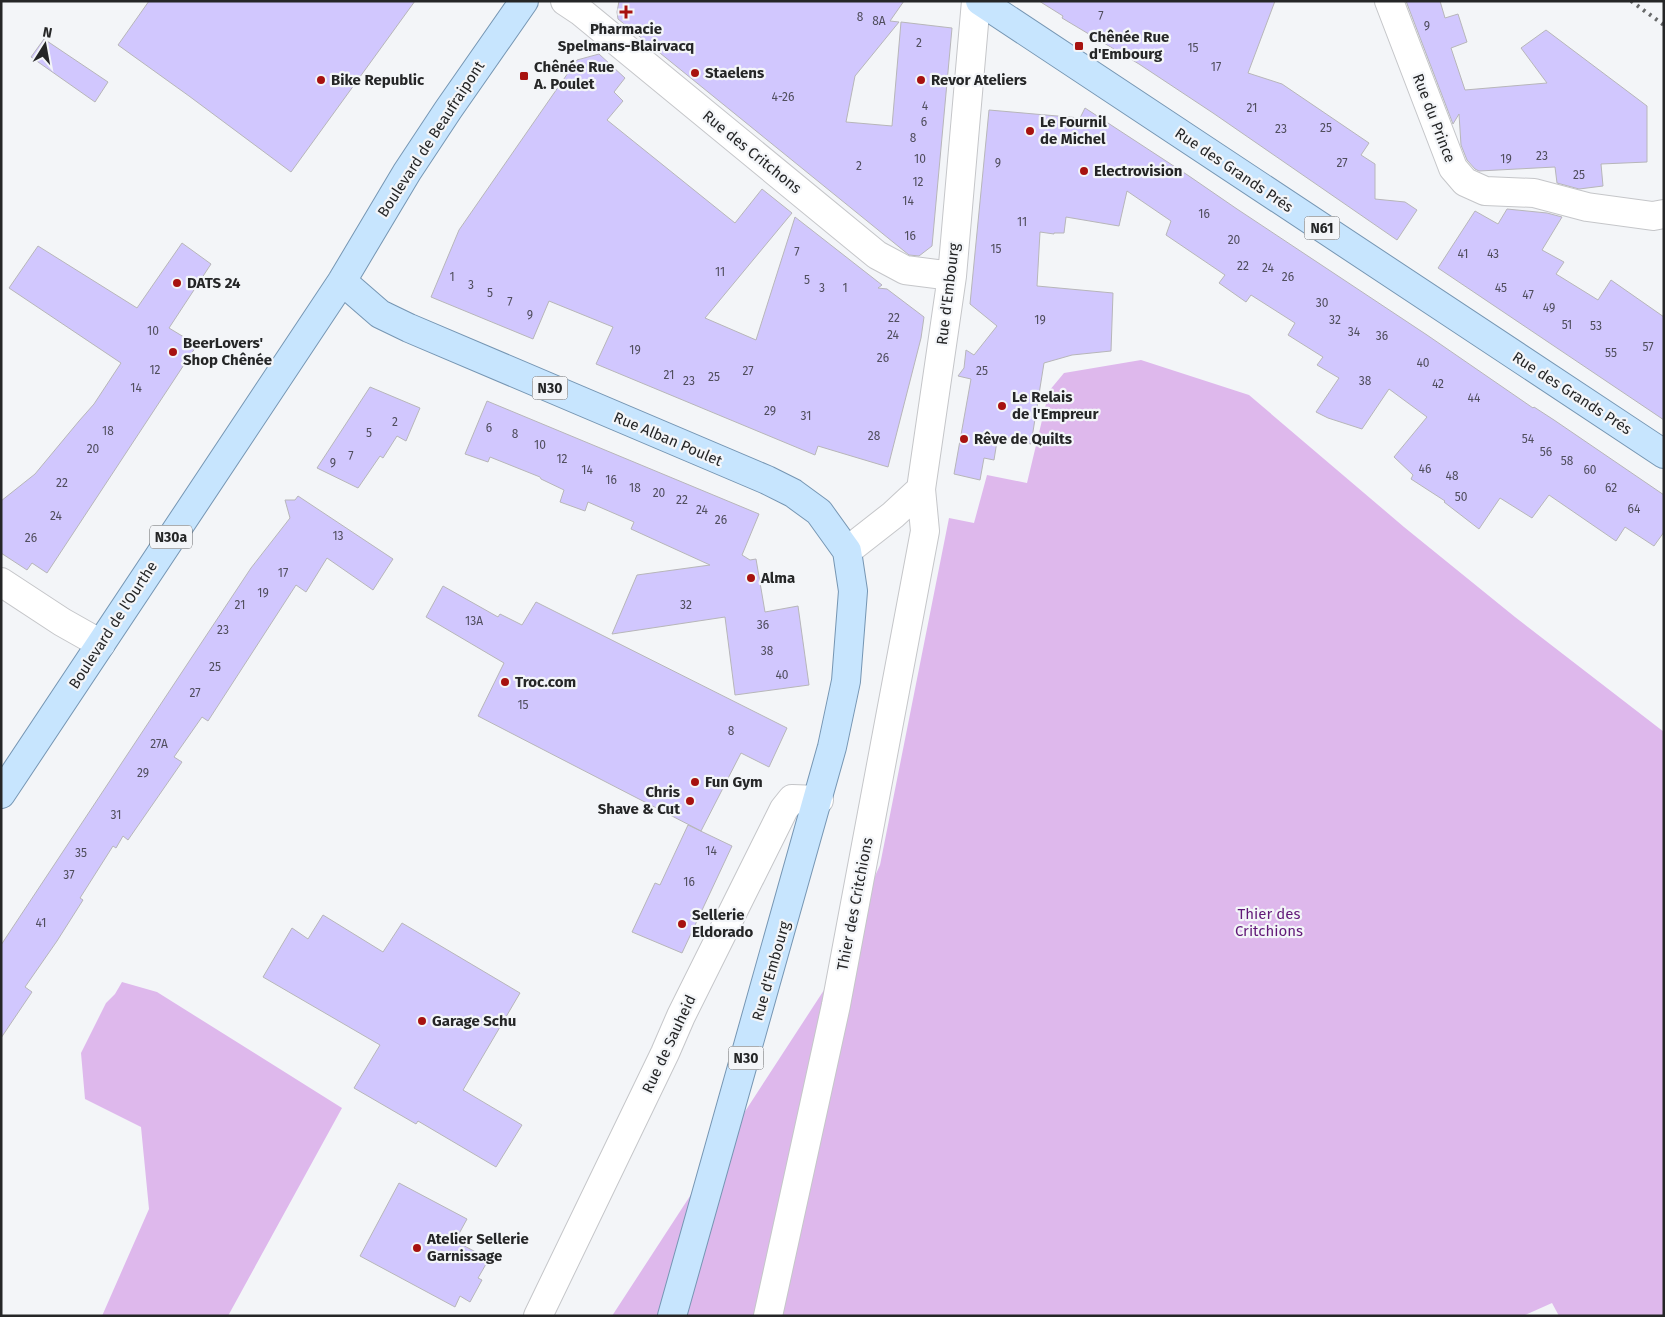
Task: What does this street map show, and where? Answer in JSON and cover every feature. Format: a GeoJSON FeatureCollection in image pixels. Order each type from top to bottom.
{"type":"FeatureCollection","features":[{"type":"Feature","properties":{"kind":"main road","name":"Boulevard de Beaufraipont"},"geometry":{"type":"LineString","coordinates":[[342,281],[407,172],[524,1]]}},
{"type":"Feature","properties":{"kind":"main road","name":"Rue des Grands Prés"},"geometry":{"type":"LineString","coordinates":[[980,1],[1664,454]]}},
{"type":"Feature","properties":{"kind":"main road","name":"Rue Alban Poulet"},"geometry":{"type":"LineString","coordinates":[[342,281],[380,314],[768,480],[794,493],[818,512],[847,551],[853,591],[846,681],[819,800]]}},
{"type":"Feature","properties":{"kind":"main road","name":"Boulevard de l'Ourthe"},"geometry":{"type":"LineString","coordinates":[[1,794],[342,281]]}},
{"type":"Feature","properties":{"kind":"main road","name":"Rue d'Embourg"},"geometry":{"type":"LineString","coordinates":[[672,1316],[819,800]]}},
{"type":"Feature","properties":{"kind":"street","name":"Rue des Critchons"},"geometry":{"type":"LineString","coordinates":[[565,1],[580,11],[877,255],[905,270],[952,276]]}},
{"type":"Feature","properties":{"kind":"street","name":"Rue d'Embourg"},"geometry":{"type":"LineString","coordinates":[[921,489],[952,276],[976,1]]}},
{"type":"Feature","properties":{"kind":"street","name":"Rue du Prince"},"geometry":{"type":"LineString","coordinates":[[1389,1],[1453,168],[1465,182],[1485,190],[1534,193],[1587,208],[1653,216],[1664,214]]}},
{"type":"Feature","properties":{"kind":"street"},"geometry":{"type":"LineString","coordinates":[[847,551],[893,515],[921,489]]}},
{"type":"Feature","properties":{"kind":"street","name":"Thier des Critchions"},"geometry":{"type":"LineString","coordinates":[[768,1316],[836,1005],[912,605],[925,531],[921,489]]}},
{"type":"Feature","properties":{"kind":"street"},"geometry":{"type":"LineString","coordinates":[[1,582],[62,622],[101,644]]}},
{"type":"Feature","properties":{"kind":"street","name":"Rue de Sauheid"},"geometry":{"type":"LineString","coordinates":[[538,1316],[681,1016],[784,808],[792,799],[819,800]]}},
{"type":"Feature","properties":{"kind":"green space","name":"Thier des Critchions"},"geometry":{"type":"Polygon","coordinates":[[[1141,360],[1249,395],[1404,527],[1515,617],[1664,732],[1664,1316],[1559,1316],[1552,1303],[1523,1316],[612,1316],[824,990],[880,865],[949,518],[974,523],[987,475],[1027,483],[1049,391],[1064,373],[1141,360]]]}},
{"type":"Feature","properties":{"kind":"green space"},"geometry":{"type":"Polygon","coordinates":[[[122,982],[157,992],[342,1108],[228,1316],[102,1316],[149,1209],[141,1127],[85,1099],[81,1053],[106,1003],[115,994],[122,982]]]}},
{"type":"Feature","properties":{"kind":"building"},"geometry":{"type":"Polygon","coordinates":[[[149,1],[415,1],[291,172],[118,45],[149,1]]]}},
{"type":"Feature","properties":{"kind":"building"},"geometry":{"type":"Polygon","coordinates":[[[619,1],[904,1],[890,21],[899,22],[855,76],[846,122],[892,126],[901,22],[952,28],[932,246],[919,256],[909,255],[618,19],[619,1]]]}},
{"type":"Feature","properties":{"kind":"building"},"geometry":{"type":"Polygon","coordinates":[[[1039,1],[1275,1],[1248,73],[1282,84],[1369,143],[1361,155],[1375,164],[1375,199],[1405,202],[1417,210],[1397,240],[1213,113],[1139,64],[1062,18],[1063,16],[1039,1]]]}},
{"type":"Feature","properties":{"kind":"building"},"geometry":{"type":"Polygon","coordinates":[[[1406,1],[1440,1],[1445,18],[1458,14],[1467,42],[1451,48],[1465,90],[1547,83],[1521,48],[1546,30],[1647,106],[1647,162],[1601,164],[1603,186],[1579,189],[1557,183],[1555,167],[1479,171],[1475,169],[1467,160],[1461,145],[1459,114],[1453,124],[1406,1]]]}},
{"type":"Feature","properties":{"kind":"building"},"geometry":{"type":"Polygon","coordinates":[[[44,39],[108,82],[95,102],[31,57],[44,39]]]}},
{"type":"Feature","properties":{"kind":"building"},"geometry":{"type":"Polygon","coordinates":[[[599,54],[625,78],[614,92],[623,101],[607,120],[735,223],[762,189],[792,213],[705,318],[756,340],[795,217],[882,285],[878,288],[887,289],[924,317],[921,338],[888,467],[818,446],[815,455],[596,364],[613,327],[549,301],[533,339],[431,297],[459,230],[577,60],[599,54]]]}},
{"type":"Feature","properties":{"kind":"building"},"geometry":{"type":"Polygon","coordinates":[[[1085,108],[1664,495],[1664,532],[1654,546],[1625,527],[1616,541],[1549,495],[1532,518],[1500,498],[1479,529],[1445,501],[1411,479],[1413,475],[1394,457],[1427,417],[1389,389],[1362,429],[1316,412],[1339,378],[1317,365],[1323,357],[1288,335],[1295,323],[1251,295],[1246,302],[1219,283],[1225,275],[1166,235],[1171,221],[1127,191],[1119,226],[1066,217],[1064,233],[1040,232],[1037,286],[1113,293],[1111,351],[1072,355],[1044,363],[1031,444],[998,435],[994,460],[984,458],[980,480],[954,474],[971,379],[958,376],[964,368],[966,350],[974,355],[997,326],[970,304],[989,110],[1080,118],[1085,108]]]}},
{"type":"Feature","properties":{"kind":"building"},"geometry":{"type":"Polygon","coordinates":[[[1507,209],[1547,213],[1562,217],[1542,250],[1564,262],[1556,274],[1598,300],[1611,280],[1664,317],[1664,420],[1438,268],[1475,211],[1498,224],[1507,209]]]}},
{"type":"Feature","properties":{"kind":"building"},"geometry":{"type":"Polygon","coordinates":[[[182,243],[211,264],[169,328],[197,345],[47,573],[32,563],[27,570],[1,553],[1,501],[35,474],[94,404],[121,363],[9,288],[38,246],[137,308],[182,243]]]}},
{"type":"Feature","properties":{"kind":"building"},"geometry":{"type":"Polygon","coordinates":[[[370,387],[420,408],[406,441],[397,436],[383,458],[380,456],[358,488],[317,468],[370,387]]]}},
{"type":"Feature","properties":{"kind":"building"},"geometry":{"type":"Polygon","coordinates":[[[487,401],[759,514],[742,555],[750,560],[756,559],[765,612],[798,606],[809,685],[735,695],[725,617],[612,634],[637,575],[710,565],[631,529],[634,522],[588,502],[585,511],[560,502],[564,490],[540,477],[490,457],[488,462],[465,454],[487,401]]]}},
{"type":"Feature","properties":{"kind":"building"},"geometry":{"type":"Polygon","coordinates":[[[298,496],[393,559],[373,590],[327,558],[306,592],[296,585],[208,721],[202,717],[174,757],[182,762],[128,840],[123,836],[116,848],[113,846],[80,898],[83,900],[25,987],[32,992],[1,1038],[1,945],[251,568],[290,518],[285,500],[295,500],[298,496]]]}},
{"type":"Feature","properties":{"kind":"building"},"geometry":{"type":"Polygon","coordinates":[[[443,586],[498,617],[500,614],[522,625],[536,602],[787,728],[769,767],[741,753],[701,831],[478,716],[504,663],[426,617],[443,586]]]}},
{"type":"Feature","properties":{"kind":"building"},"geometry":{"type":"Polygon","coordinates":[[[688,825],[732,846],[682,953],[632,932],[655,883],[660,885],[688,825]]]}},
{"type":"Feature","properties":{"kind":"building","name":"Garage Schu"},"geometry":{"type":"Polygon","coordinates":[[[323,915],[383,952],[402,923],[520,993],[463,1090],[522,1125],[496,1167],[418,1121],[416,1124],[354,1088],[380,1045],[263,977],[292,928],[308,939],[323,915]]]}},
{"type":"Feature","properties":{"kind":"building","name":"Atelier Sellerie Garnissage"},"geometry":{"type":"Polygon","coordinates":[[[399,1183],[467,1219],[455,1241],[489,1259],[478,1278],[482,1280],[470,1302],[460,1296],[455,1307],[360,1256],[399,1183]]]}},
{"type":"Feature","properties":{"kind":"railway"},"geometry":{"type":"LineString","coordinates":[[1631,1],[1664,25]]}},
{"type":"Feature","properties":{"kind":"place","name":"Pharmacie Spelmans-Blairvacq"},"geometry":{"type":"Point","coordinates":[626,12]}},
{"type":"Feature","properties":{"kind":"place","name":"Chênée Rue d'Embourg"},"geometry":{"type":"Point","coordinates":[1079,46]}},
{"type":"Feature","properties":{"kind":"place","name":"Staelens"},"geometry":{"type":"Point","coordinates":[695,73]}},
{"type":"Feature","properties":{"kind":"place","name":"Chênée Rue A. Poulet"},"geometry":{"type":"Point","coordinates":[524,76]}},
{"type":"Feature","properties":{"kind":"place","name":"Bike Republic"},"geometry":{"type":"Point","coordinates":[321,80]}},
{"type":"Feature","properties":{"kind":"place","name":"Revor Ateliers"},"geometry":{"type":"Point","coordinates":[921,80]}},
{"type":"Feature","properties":{"kind":"place","name":"Le Fournil de Michel"},"geometry":{"type":"Point","coordinates":[1030,131]}},
{"type":"Feature","properties":{"kind":"place","name":"Electrovision"},"geometry":{"type":"Point","coordinates":[1084,171]}},
{"type":"Feature","properties":{"kind":"place","name":"DATS 24"},"geometry":{"type":"Point","coordinates":[177,283]}},
{"type":"Feature","properties":{"kind":"place","name":"BeerLovers' Shop Chênée"},"geometry":{"type":"Point","coordinates":[173,352]}},
{"type":"Feature","properties":{"kind":"place","name":"Le Relais de l'Empreur"},"geometry":{"type":"Point","coordinates":[1002,406]}},
{"type":"Feature","properties":{"kind":"place","name":"Rêve de Quilts"},"geometry":{"type":"Point","coordinates":[964,439]}},
{"type":"Feature","properties":{"kind":"place","name":"Alma"},"geometry":{"type":"Point","coordinates":[751,578]}},
{"type":"Feature","properties":{"kind":"place","name":"Troc.com"},"geometry":{"type":"Point","coordinates":[505,682]}},
{"type":"Feature","properties":{"kind":"place","name":"Fun Gym"},"geometry":{"type":"Point","coordinates":[695,782]}},
{"type":"Feature","properties":{"kind":"place","name":"Chris Shave & Cut"},"geometry":{"type":"Point","coordinates":[690,801]}},
{"type":"Feature","properties":{"kind":"place","name":"Sellerie Eldorado"},"geometry":{"type":"Point","coordinates":[682,924]}},
{"type":"Feature","properties":{"kind":"place","name":"Garage Schu"},"geometry":{"type":"Point","coordinates":[422,1021]}},
{"type":"Feature","properties":{"kind":"place","name":"Atelier Sellerie Garnissage"},"geometry":{"type":"Point","coordinates":[417,1248]}}]}
